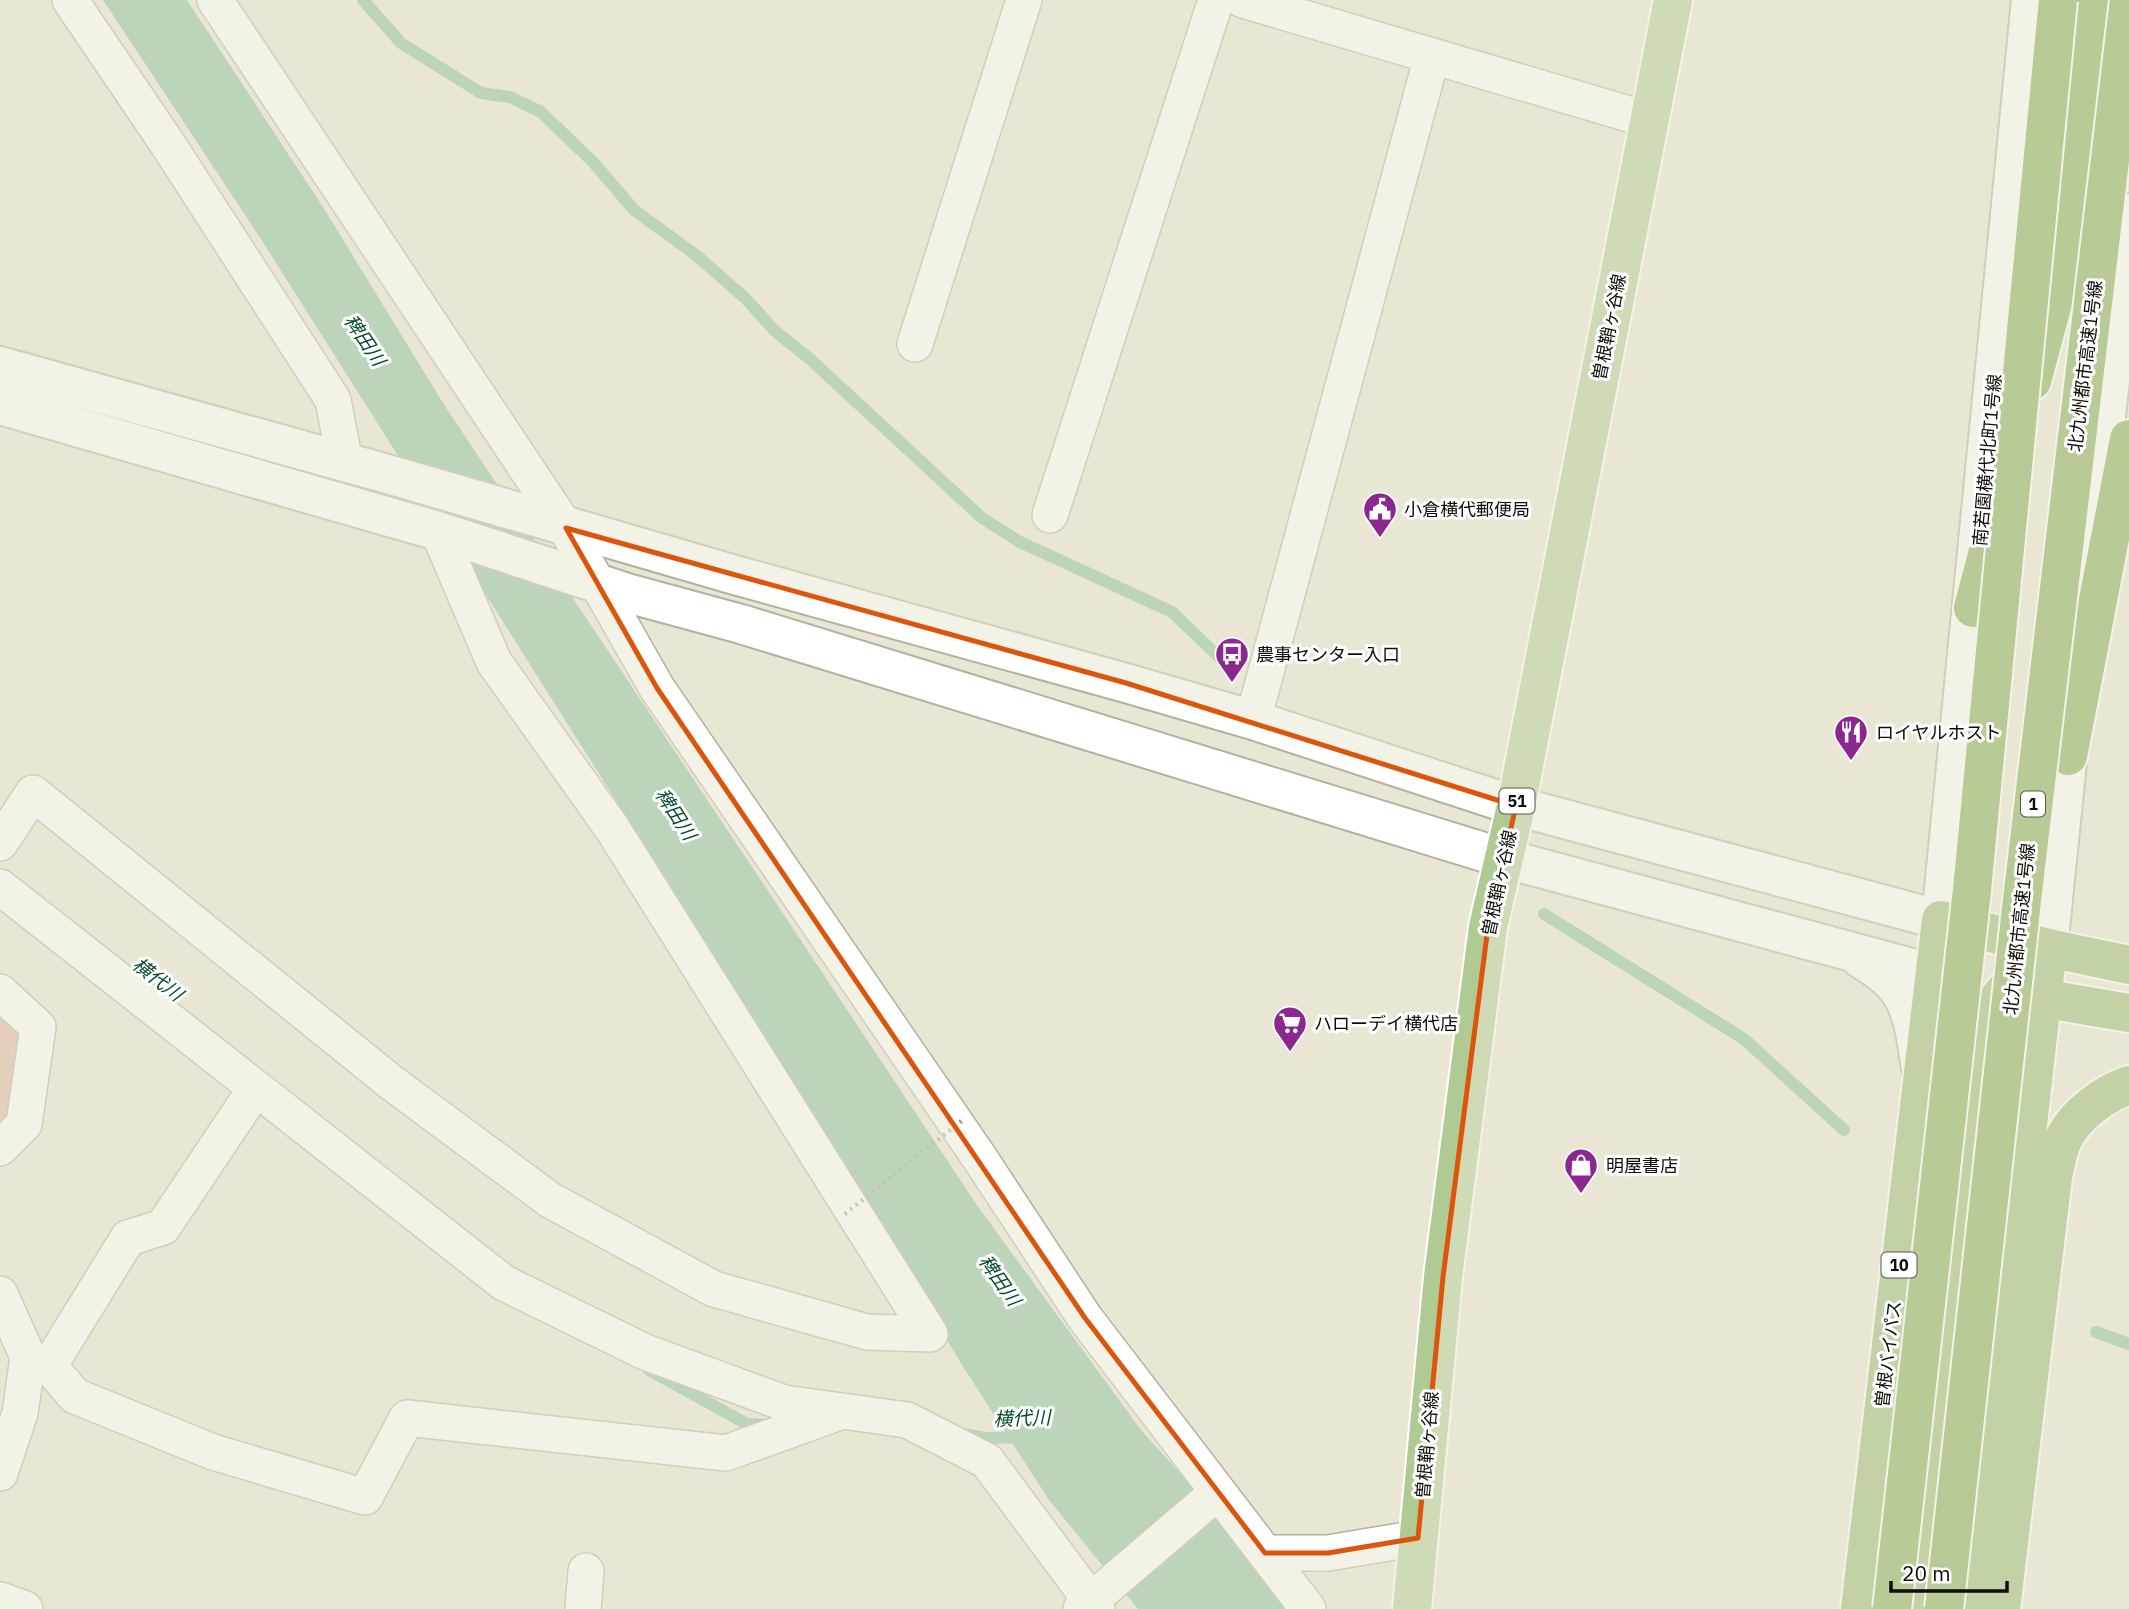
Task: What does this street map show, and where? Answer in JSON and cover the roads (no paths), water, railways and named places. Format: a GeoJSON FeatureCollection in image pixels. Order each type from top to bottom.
{"type":"FeatureCollection","features":[{"type":"Feature","properties":{"kind":"highway"},"geometry":{"type":"LineString","coordinates":[[1892,1609],[1972,890],[2058,0]]}},
{"type":"Feature","properties":{"kind":"highway"},"geometry":{"type":"LineString","coordinates":[[1973,608],[2060,273],[2092,0]]}},
{"type":"Feature","properties":{"kind":"highway","name":"北九州都市高速1号線"},"geometry":{"type":"LineString","coordinates":[[1944,1609],[2027,859],[2129,0]]}},
{"type":"Feature","properties":{"kind":"highway"},"geometry":{"type":"LineString","coordinates":[[2068,756],[2129,439]]}},
{"type":"Feature","properties":{"kind":"highway"},"geometry":{"type":"LineString","coordinates":[[1941,920],[2129,1013]]}},
{"type":"Feature","properties":{"kind":"highway","name":"曽根バイパス"},"geometry":{"type":"LineString","coordinates":[[1860,1609],[1941,920]]}},
{"type":"Feature","properties":{"kind":"highway"},"geometry":{"type":"LineString","coordinates":[[1908,1609],[1924,1532],[1986,1032],[1991,1012],[2002,992],[2022,976],[2076,960],[2120,963]]}},
{"type":"Feature","properties":{"kind":"highway"},"geometry":{"type":"LineString","coordinates":[[1973,1609],[2046,970]]}},
{"type":"Feature","properties":{"kind":"highway"},"geometry":{"type":"LineString","coordinates":[[1934,974],[2002,992]]}},
{"type":"Feature","properties":{"kind":"highway"},"geometry":{"type":"LineString","coordinates":[[2001,1609],[2053,1177],[2063,1139],[2078,1118],[2099,1101],[2129,1085]]}},
{"type":"Feature","properties":{"kind":"main road","name":"曽根鞘ヶ谷線"},"geometry":{"type":"LineString","coordinates":[[1412,1609],[1443,1277],[1488,927],[1516,806],[1672,0]]}},
{"type":"Feature","properties":{"kind":"street"},"geometry":{"type":"LineString","coordinates":[[70,0],[167,143],[333,400],[345,463]]}},
{"type":"Feature","properties":{"kind":"street"},"geometry":{"type":"LineString","coordinates":[[215,0],[566,527],[657,688],[979,1157],[1085,1318],[1308,1609]]}},
{"type":"Feature","properties":{"kind":"street"},"geometry":{"type":"LineString","coordinates":[[915,344],[1024,0]]}},
{"type":"Feature","properties":{"kind":"street"},"geometry":{"type":"LineString","coordinates":[[1050,515],[1216,0]]}},
{"type":"Feature","properties":{"kind":"street"},"geometry":{"type":"LineString","coordinates":[[1243,0],[1649,120]]}},
{"type":"Feature","properties":{"kind":"street","name":"南若園横代北町1号線"},"geometry":{"type":"LineString","coordinates":[[1941,920],[2031,0]]}},
{"type":"Feature","properties":{"kind":"street"},"geometry":{"type":"LineString","coordinates":[[1253,720],[1432,56]]}},
{"type":"Feature","properties":{"kind":"street"},"geometry":{"type":"LineString","coordinates":[[2046,970],[2129,213]]}},
{"type":"Feature","properties":{"kind":"street"},"geometry":{"type":"LineString","coordinates":[[0,366],[1126,683],[1253,720],[1516,806],[1941,920]]}},
{"type":"Feature","properties":{"kind":"street"},"geometry":{"type":"LineString","coordinates":[[0,405],[426,528],[598,583],[741,624],[1503,858],[1934,974]]}},
{"type":"Feature","properties":{"kind":"street"},"geometry":{"type":"LineString","coordinates":[[0,842],[33,793],[392,1083],[550,1200],[715,1289],[867,1332],[930,1334],[612,828],[494,662],[426,528]]}},
{"type":"Feature","properties":{"kind":"street"},"geometry":{"type":"LineString","coordinates":[[0,887],[504,1283],[645,1352],[784,1403],[907,1420],[987,1461],[1093,1602],[1218,1492]]}},
{"type":"Feature","properties":{"kind":"street"},"geometry":{"type":"LineString","coordinates":[[1849,951],[1880,971],[1899,990],[1909,1013],[1922,1074]]}},
{"type":"Feature","properties":{"kind":"street"},"geometry":{"type":"LineString","coordinates":[[0,992],[38,1027],[24,1124],[0,1148]]}},
{"type":"Feature","properties":{"kind":"street"},"geometry":{"type":"LineString","coordinates":[[0,1473],[38,1362],[128,1238],[163,1227],[256,1088]]}},
{"type":"Feature","properties":{"kind":"street"},"geometry":{"type":"LineString","coordinates":[[0,1294],[38,1362],[75,1396],[213,1452],[365,1497],[407,1419],[726,1453],[843,1411]]}},
{"type":"Feature","properties":{"kind":"street"},"geometry":{"type":"LineString","coordinates":[[1265,1553],[1328,1553],[1418,1538]]}},
{"type":"Feature","properties":{"kind":"street"},"geometry":{"type":"LineString","coordinates":[[583,1609],[586,1571]]}},
{"type":"Feature","properties":{"kind":"street"},"geometry":{"type":"LineString","coordinates":[[0,1600],[25,1609]]}},
{"type":"Feature","properties":{"kind":"water","name":"稗田川"},"geometry":{"type":"Polygon","coordinates":[[[103,0],[187,0],[323,207],[443,403],[979,1208],[1141,1430],[1303,1609],[1138,1609],[1049,1500],[962,1365],[761,1030],[261,239],[103,0]]]}},
{"type":"Feature","properties":{"kind":"waterway"},"geometry":{"type":"LineString","coordinates":[[363,0],[401,43],[481,93],[510,97],[541,112],[594,163],[634,210],[696,255],[746,299],[775,331],[810,359],[981,517],[1018,541],[1172,612],[1220,658]]}},
{"type":"Feature","properties":{"kind":"waterway"},"geometry":{"type":"LineString","coordinates":[[1544,914],[1744,1039],[1844,1130]]}},
{"type":"Feature","properties":{"kind":"waterway"},"geometry":{"type":"LineString","coordinates":[[2096,1332],[2129,1344]]}},
{"type":"Feature","properties":{"kind":"waterway","name":"横代川"},"geometry":{"type":"LineString","coordinates":[[649,1370],[747,1424],[770,1425]]}},
{"type":"Feature","properties":{"kind":"waterway","name":"横代川"},"geometry":{"type":"LineString","coordinates":[[963,1434],[985,1438],[1025,1437]]}},
{"type":"Feature","properties":{"kind":"place","name":"小倉横代郵便局"},"geometry":{"type":"Point","coordinates":[1380,539]}},
{"type":"Feature","properties":{"kind":"place","name":"農事センター入口"},"geometry":{"type":"Point","coordinates":[1232,684]}},
{"type":"Feature","properties":{"kind":"place","name":"ロイヤルホスト"},"geometry":{"type":"Point","coordinates":[1851,762]}},
{"type":"Feature","properties":{"kind":"place","name":"ハローデイ横代店"},"geometry":{"type":"Point","coordinates":[1290,1053]}},
{"type":"Feature","properties":{"kind":"place","name":"明屋書店"},"geometry":{"type":"Point","coordinates":[1581,1195]}}]}
